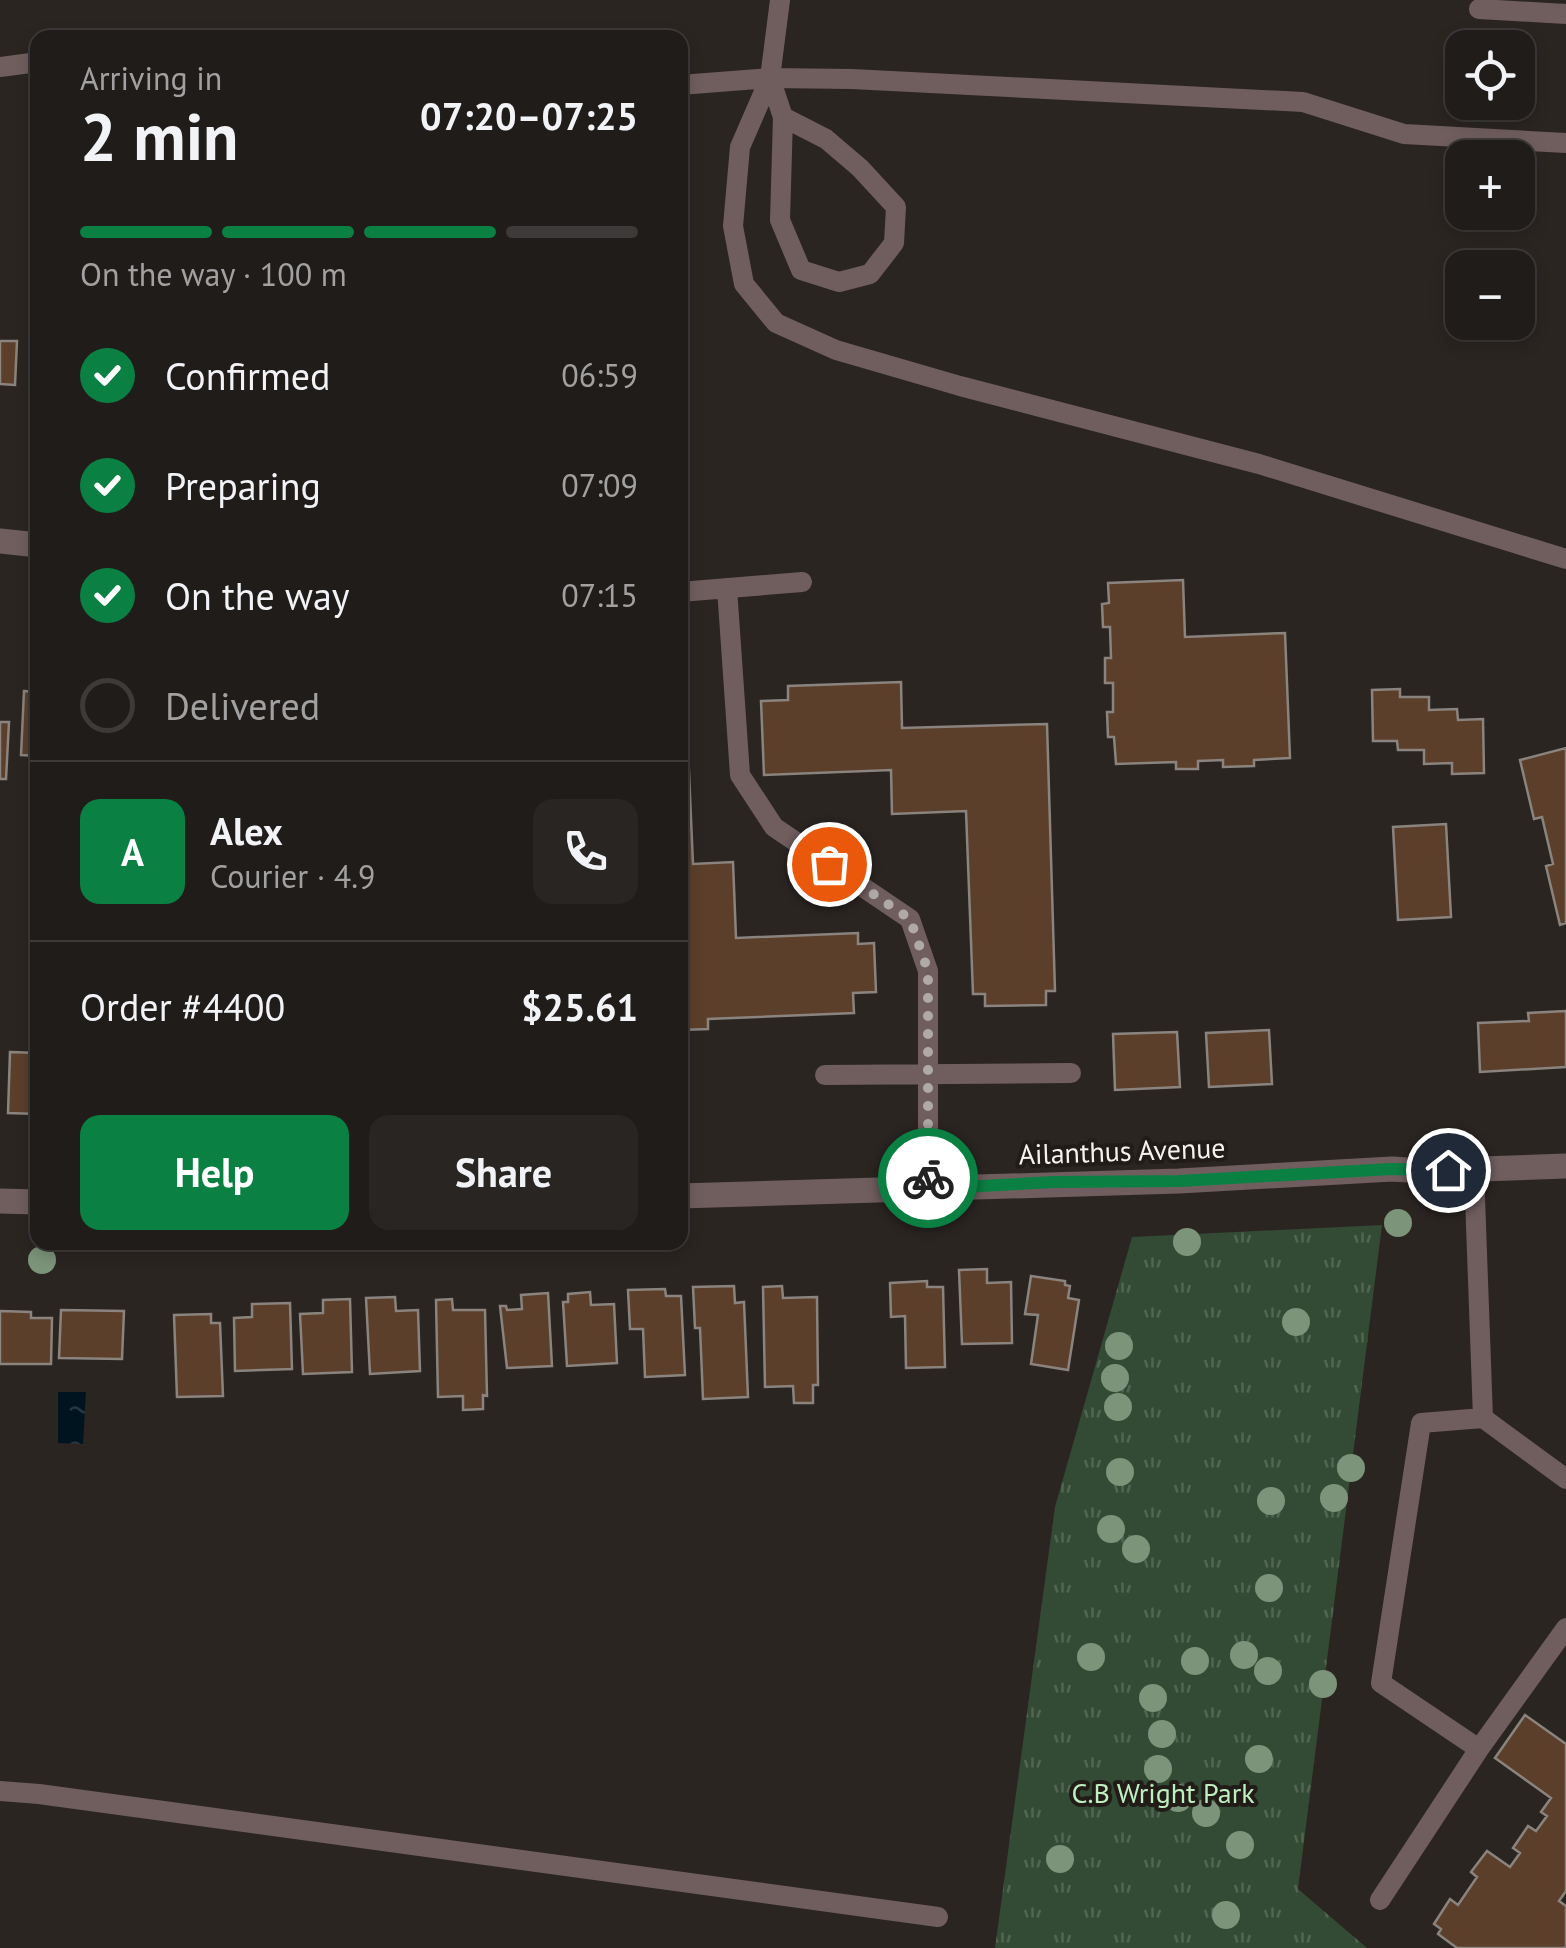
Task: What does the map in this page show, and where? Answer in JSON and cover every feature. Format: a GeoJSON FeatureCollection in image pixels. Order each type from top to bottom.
{"type":"FeatureCollection","features":[{"type":"Feature","properties":{"kind":"street"},"geometry":{"type":"LineString","coordinates":[[0,541],[30,544]]}},
{"type":"Feature","properties":{"kind":"street","name":"Ailanthus Avenue"},"geometry":{"type":"LineString","coordinates":[[688,1196],[1566,1166]]}},
{"type":"Feature","properties":{"kind":"street"},"geometry":{"type":"LineString","coordinates":[[0,1201],[30,1202]]}},
{"type":"Feature","properties":{"kind":"lane"},"geometry":{"type":"LineString","coordinates":[[780,0],[770,78],[740,146],[733,226],[744,284],[776,323],[836,350],[1259,464],[1566,559]]}},
{"type":"Feature","properties":{"kind":"lane"},"geometry":{"type":"LineString","coordinates":[[1479,9],[1566,14]]}},
{"type":"Feature","properties":{"kind":"lane"},"geometry":{"type":"LineString","coordinates":[[0,67],[30,63]]}},
{"type":"Feature","properties":{"kind":"lane"},"geometry":{"type":"LineString","coordinates":[[770,78],[782,117],[780,220],[801,270],[839,282],[870,274],[894,243],[896,207],[826,139],[782,117]]}},
{"type":"Feature","properties":{"kind":"lane"},"geometry":{"type":"LineString","coordinates":[[688,84],[770,78],[1303,102],[1404,134],[1566,143]]}},
{"type":"Feature","properties":{"kind":"lane"},"geometry":{"type":"LineString","coordinates":[[688,591],[802,582]]}},
{"type":"Feature","properties":{"kind":"lane"},"geometry":{"type":"LineString","coordinates":[[727,588],[740,775],[774,827],[910,919],[928,971],[928,1189]]}},
{"type":"Feature","properties":{"kind":"lane"},"geometry":{"type":"LineString","coordinates":[[825,1075],[1071,1073]]}},
{"type":"Feature","properties":{"kind":"lane"},"geometry":{"type":"LineString","coordinates":[[1474,1170],[1483,1418]]}},
{"type":"Feature","properties":{"kind":"lane"},"geometry":{"type":"LineString","coordinates":[[1478,1749],[1381,1683],[1420,1423],[1483,1418],[1566,1478]]}},
{"type":"Feature","properties":{"kind":"lane"},"geometry":{"type":"LineString","coordinates":[[1380,1900],[1478,1749],[1566,1628]]}},
{"type":"Feature","properties":{"kind":"lane"},"geometry":{"type":"LineString","coordinates":[[0,1791],[938,1917]]}},
{"type":"Feature","properties":{"kind":"green space","name":"C.B Wright Park"},"geometry":{"type":"Polygon","coordinates":[[[1382,1225],[1298,1889],[1367,1948],[995,1948],[1055,1507],[1132,1237],[1382,1225]]]}},
{"type":"Feature","properties":{"kind":"water"},"geometry":{"type":"Polygon","coordinates":[[[58,1392],[86,1392],[83,1444],[58,1443],[58,1392]]]}},
{"type":"Feature","properties":{"kind":"building"},"geometry":{"type":"Polygon","coordinates":[[[0,341],[17,341],[15,385],[0,384],[0,341]]]}},
{"type":"Feature","properties":{"kind":"building"},"geometry":{"type":"Polygon","coordinates":[[[1183,580],[1185,637],[1285,633],[1290,758],[1254,760],[1254,766],[1223,767],[1223,760],[1198,761],[1198,769],[1176,769],[1176,762],[1116,764],[1114,737],[1108,737],[1107,712],[1113,712],[1113,683],[1105,683],[1105,658],[1111,658],[1110,627],[1103,627],[1102,604],[1109,603],[1108,583],[1183,580]]]}},
{"type":"Feature","properties":{"kind":"building"},"geometry":{"type":"Polygon","coordinates":[[[901,682],[902,728],[1047,724],[1055,991],[1046,991],[1046,1005],[985,1006],[985,994],[973,994],[966,811],[892,814],[891,770],[764,775],[761,701],[788,700],[788,686],[901,682]]]}},
{"type":"Feature","properties":{"kind":"building"},"geometry":{"type":"Polygon","coordinates":[[[1400,689],[1400,697],[1429,697],[1429,710],[1457,709],[1458,720],[1483,719],[1484,773],[1452,774],[1452,763],[1424,764],[1424,750],[1398,750],[1397,741],[1373,741],[1372,690],[1400,689]]]}},
{"type":"Feature","properties":{"kind":"building"},"geometry":{"type":"Polygon","coordinates":[[[24,691],[30,691],[30,756],[21,755],[24,691]]]}},
{"type":"Feature","properties":{"kind":"building"},"geometry":{"type":"Polygon","coordinates":[[[0,722],[9,722],[6,779],[0,779],[0,722]]]}},
{"type":"Feature","properties":{"kind":"building"},"geometry":{"type":"Polygon","coordinates":[[[1566,748],[1566,923],[1560,925],[1546,866],[1553,864],[1542,817],[1534,819],[1520,760],[1566,748]]]}},
{"type":"Feature","properties":{"kind":"building"},"geometry":{"type":"Polygon","coordinates":[[[688,749],[693,864],[733,862],[736,938],[858,933],[858,944],[874,943],[876,992],[853,993],[854,1013],[708,1019],[708,1029],[688,1030],[688,749]]]}},
{"type":"Feature","properties":{"kind":"building"},"geometry":{"type":"Polygon","coordinates":[[[1446,824],[1451,917],[1398,920],[1393,827],[1446,824]]]}},
{"type":"Feature","properties":{"kind":"building"},"geometry":{"type":"Polygon","coordinates":[[[1566,1011],[1566,1067],[1480,1072],[1478,1023],[1529,1021],[1528,1013],[1566,1011]]]}},
{"type":"Feature","properties":{"kind":"building"},"geometry":{"type":"Polygon","coordinates":[[[1269,1030],[1272,1084],[1209,1087],[1206,1033],[1269,1030]]]}},
{"type":"Feature","properties":{"kind":"building"},"geometry":{"type":"Polygon","coordinates":[[[1177,1032],[1180,1087],[1115,1090],[1113,1034],[1177,1032]]]}},
{"type":"Feature","properties":{"kind":"building"},"geometry":{"type":"Polygon","coordinates":[[[10,1052],[30,1053],[30,1114],[8,1113],[10,1052]]]}},
{"type":"Feature","properties":{"kind":"building"},"geometry":{"type":"Polygon","coordinates":[[[987,1269],[987,1283],[1011,1282],[1012,1343],[962,1344],[959,1270],[987,1269]]]}},
{"type":"Feature","properties":{"kind":"building"},"geometry":{"type":"Polygon","coordinates":[[[1031,1276],[1065,1281],[1070,1286],[1068,1298],[1079,1300],[1068,1370],[1031,1364],[1038,1315],[1025,1314],[1031,1276]]]}},
{"type":"Feature","properties":{"kind":"building"},"geometry":{"type":"Polygon","coordinates":[[[927,1281],[927,1287],[943,1287],[945,1367],[906,1368],[905,1316],[891,1317],[890,1283],[927,1281]]]}},
{"type":"Feature","properties":{"kind":"building"},"geometry":{"type":"Polygon","coordinates":[[[734,1286],[735,1303],[744,1302],[748,1397],[703,1399],[700,1328],[695,1328],[693,1287],[734,1286]]]}},
{"type":"Feature","properties":{"kind":"building"},"geometry":{"type":"Polygon","coordinates":[[[782,1286],[783,1298],[817,1297],[818,1385],[813,1385],[813,1403],[794,1403],[793,1386],[765,1387],[763,1287],[782,1286]]]}},
{"type":"Feature","properties":{"kind":"building"},"geometry":{"type":"Polygon","coordinates":[[[665,1289],[666,1296],[681,1296],[685,1375],[645,1377],[643,1329],[630,1329],[628,1290],[665,1289]]]}},
{"type":"Feature","properties":{"kind":"building"},"geometry":{"type":"Polygon","coordinates":[[[590,1292],[591,1305],[614,1304],[617,1363],[567,1366],[563,1302],[568,1302],[568,1294],[590,1292]]]}},
{"type":"Feature","properties":{"kind":"building"},"geometry":{"type":"Polygon","coordinates":[[[548,1293],[552,1366],[507,1368],[500,1306],[507,1310],[522,1309],[521,1295],[548,1293]]]}},
{"type":"Feature","properties":{"kind":"building"},"geometry":{"type":"Polygon","coordinates":[[[395,1297],[396,1311],[418,1310],[420,1371],[370,1374],[366,1298],[395,1297]]]}},
{"type":"Feature","properties":{"kind":"building"},"geometry":{"type":"Polygon","coordinates":[[[350,1299],[352,1372],[303,1374],[300,1314],[323,1313],[323,1300],[350,1299]]]}},
{"type":"Feature","properties":{"kind":"building"},"geometry":{"type":"Polygon","coordinates":[[[452,1299],[453,1310],[485,1310],[487,1396],[483,1395],[483,1409],[463,1410],[463,1396],[438,1397],[436,1300],[452,1299]]]}},
{"type":"Feature","properties":{"kind":"building"},"geometry":{"type":"Polygon","coordinates":[[[290,1303],[292,1369],[235,1371],[234,1318],[252,1317],[252,1304],[290,1303]]]}},
{"type":"Feature","properties":{"kind":"building"},"geometry":{"type":"Polygon","coordinates":[[[61,1310],[124,1311],[122,1359],[59,1358],[61,1310]]]}},
{"type":"Feature","properties":{"kind":"building"},"geometry":{"type":"Polygon","coordinates":[[[0,1311],[31,1312],[31,1318],[52,1318],[51,1364],[0,1364],[0,1311]]]}},
{"type":"Feature","properties":{"kind":"building"},"geometry":{"type":"Polygon","coordinates":[[[211,1314],[211,1323],[220,1323],[223,1396],[177,1397],[174,1315],[211,1314]]]}},
{"type":"Feature","properties":{"kind":"building"},"geometry":{"type":"Polygon","coordinates":[[[1525,1715],[1566,1744],[1566,1891],[1559,1901],[1566,1906],[1566,1948],[1457,1948],[1438,1934],[1441,1929],[1434,1924],[1450,1899],[1458,1905],[1477,1877],[1471,1872],[1487,1851],[1510,1867],[1520,1853],[1513,1848],[1528,1826],[1536,1831],[1547,1816],[1541,1812],[1551,1798],[1495,1758],[1525,1715]]]}},
{"type":"Feature","properties":{"kind":"way so far"},"geometry":{"type":"LineString","coordinates":[[829,864],[910,919],[928,971],[928,1178]]}},
{"type":"Feature","properties":{"kind":"route"},"geometry":{"type":"LineString","coordinates":[[928,1178],[928,1189],[1392,1169],[1448,1170]]}}]}
